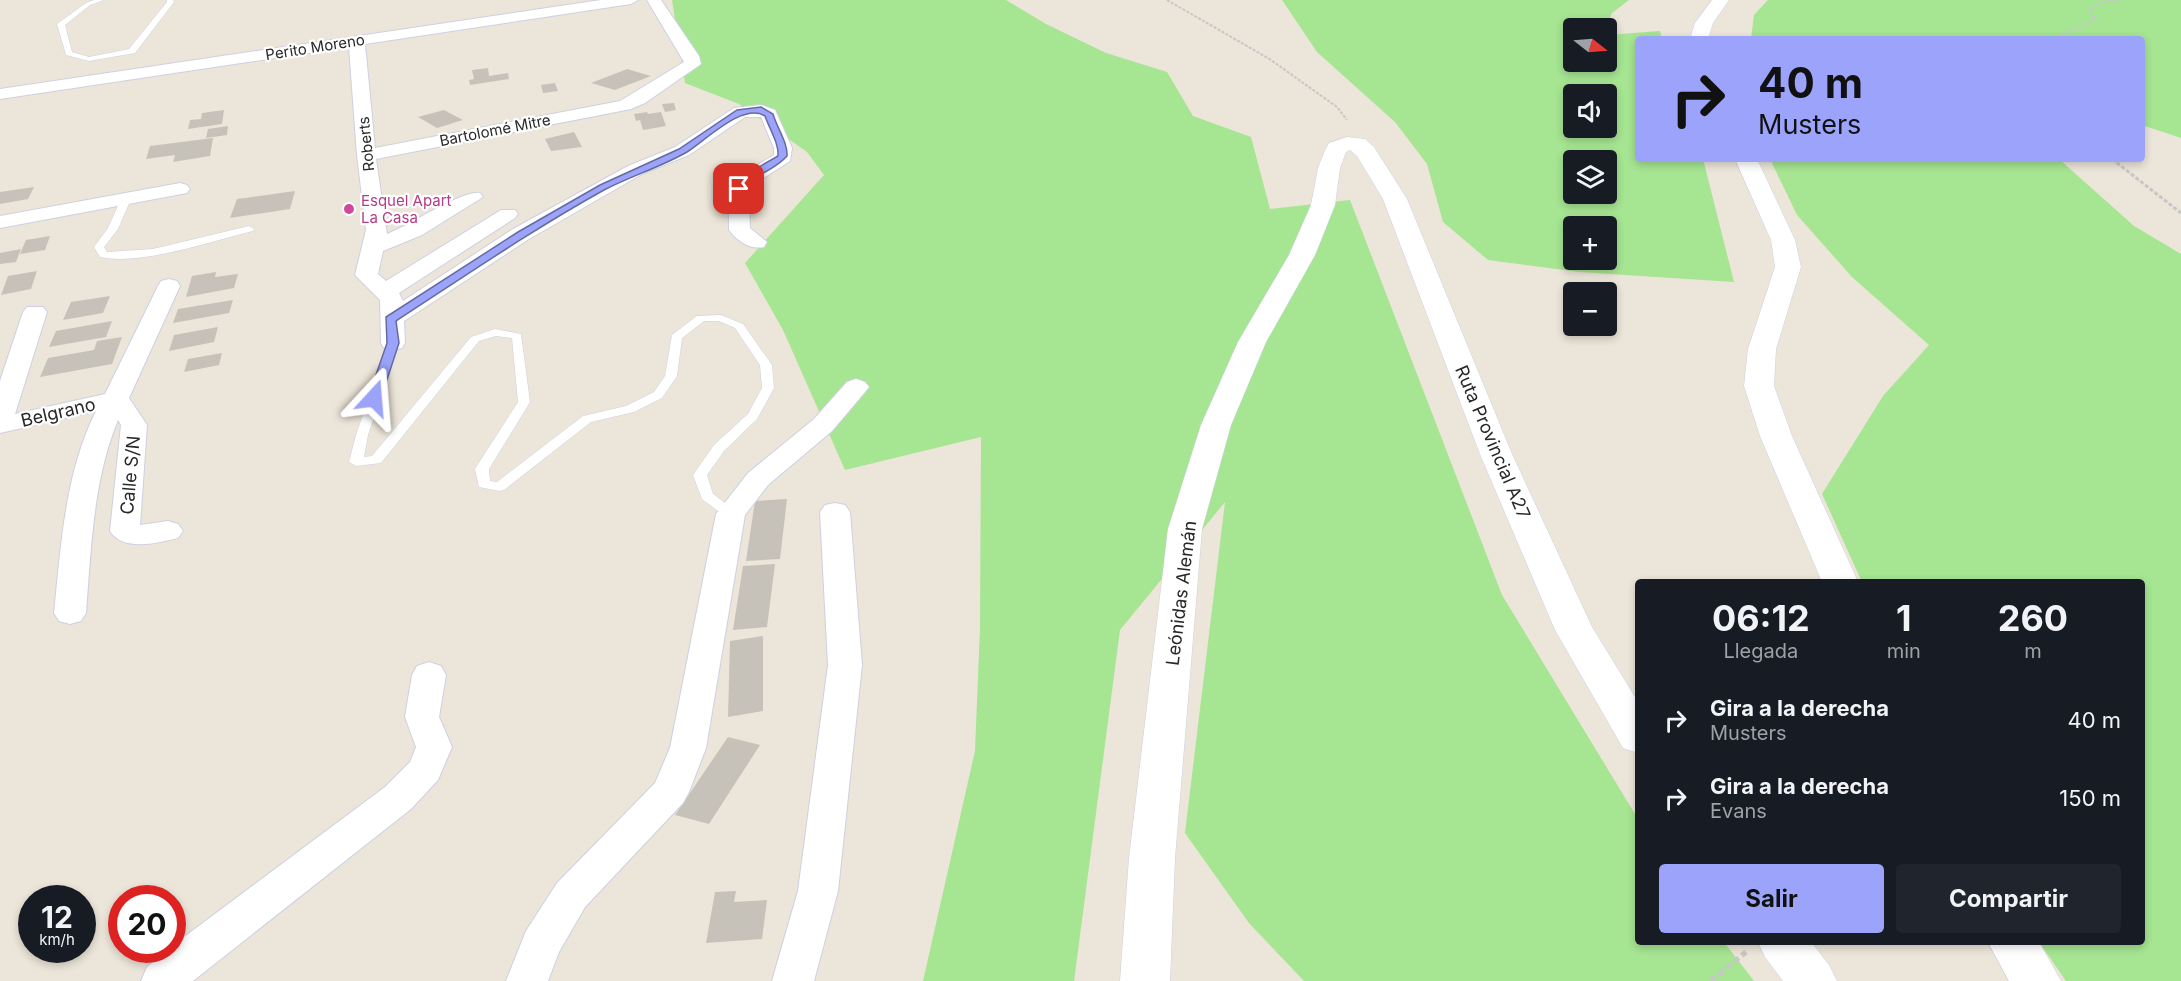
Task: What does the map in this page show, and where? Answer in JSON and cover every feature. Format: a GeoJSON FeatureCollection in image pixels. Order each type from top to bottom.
{"type":"FeatureCollection","features":[{"type":"Feature","properties":{"kind":"street","name":"Perito Moreno"},"geometry":{"type":"LineString","coordinates":[[0,94],[631,0]]}},
{"type":"Feature","properties":{"kind":"street","name":"Bartolomé Mitre"},"geometry":{"type":"LineString","coordinates":[[366,155],[625,105],[639,99],[693,64],[692,56],[654,0]]}},
{"type":"Feature","properties":{"kind":"street"},"geometry":{"type":"LineString","coordinates":[[1700,36],[1704,23],[1721,0]]}},
{"type":"Feature","properties":{"kind":"street","name":"Roberts"},"geometry":{"type":"LineString","coordinates":[[357,41],[366,155],[377,230],[366,275],[371,282],[386,291]]}},
{"type":"Feature","properties":{"kind":"street"},"geometry":{"type":"LineString","coordinates":[[390,320],[521,234],[603,187],[682,151],[740,112],[761,110],[769,114],[775,134],[783,148],[783,156],[773,165],[747,178],[739,189],[740,230],[756,242]]}},
{"type":"Feature","properties":{"kind":"street","name":"Leónidas Alemán"},"geometry":{"type":"LineString","coordinates":[[1145,981],[1152,858],[1185,529],[1216,425],[1252,342],[1302,255],[1323,205],[1329,168],[1336,148],[1347,143],[1357,144]]}},
{"type":"Feature","properties":{"kind":"street","name":"Ruta Provincial A27"},"geometry":{"type":"LineString","coordinates":[[1357,144],[1371,158],[1395,199],[1496,454],[1574,630],[1635,732]]}},
{"type":"Feature","properties":{"kind":"street"},"geometry":{"type":"LineString","coordinates":[[1747,162],[1783,240],[1788,267],[1762,350],[1759,386],[1776,436],[1839,579]]}},
{"type":"Feature","properties":{"kind":"street"},"geometry":{"type":"LineString","coordinates":[[0,222],[180,189]]}},
{"type":"Feature","properties":{"kind":"street"},"geometry":{"type":"LineString","coordinates":[[373,247],[416,231],[473,197]]}},
{"type":"Feature","properties":{"kind":"street"},"geometry":{"type":"LineString","coordinates":[[393,343],[390,320],[392,298],[386,291],[508,214]]}},
{"type":"Feature","properties":{"kind":"street"},"geometry":{"type":"LineString","coordinates":[[70,613],[77,527],[102,422],[169,286]]}},
{"type":"Feature","properties":{"kind":"street"},"geometry":{"type":"LineString","coordinates":[[0,420],[35,312]]}},
{"type":"Feature","properties":{"kind":"street"},"geometry":{"type":"LineString","coordinates":[[527,981],[541,944],[571,895],[670,792],[688,748],[731,514],[758,479],[823,425],[856,387]]}},
{"type":"Feature","properties":{"kind":"street","name":"Belgrano"},"geometry":{"type":"LineString","coordinates":[[0,425],[115,399]]}},
{"type":"Feature","properties":{"kind":"street","name":"Calle S/N"},"geometry":{"type":"LineString","coordinates":[[115,399],[126,409],[134,425],[125,531],[136,535],[168,531]]}},
{"type":"Feature","properties":{"kind":"street"},"geometry":{"type":"LineString","coordinates":[[793,981],[818,891],[845,665],[835,512]]}},
{"type":"Feature","properties":{"kind":"street"},"geometry":{"type":"LineString","coordinates":[[162,981],[217,935],[368,823],[398,798],[424,770],[434,747],[422,717],[429,675]]}},
{"type":"Feature","properties":{"kind":"street"},"geometry":{"type":"LineString","coordinates":[[1766,945],[1812,981]]}},
{"type":"Feature","properties":{"kind":"street"},"geometry":{"type":"LineString","coordinates":[[2014,945],[2036,981]]}},
{"type":"Feature","properties":{"kind":"lane"},"geometry":{"type":"LineString","coordinates":[[101,0],[88,4],[61,24],[69,54],[88,59],[132,51],[167,8],[170,0]]}},
{"type":"Feature","properties":{"kind":"lane"},"geometry":{"type":"LineString","coordinates":[[126,199],[113,229],[99,247],[104,255],[114,258],[135,255],[249,229]]}},
{"type":"Feature","properties":{"kind":"lane"},"geometry":{"type":"LineString","coordinates":[[393,343],[362,435],[356,462],[376,460],[475,339],[495,332],[517,336],[524,402],[482,469],[484,483],[499,487],[587,418],[630,409],[658,395],[671,376],[676,337],[701,318],[721,318],[739,326],[766,365],[768,388],[753,416],[719,448],[700,475],[707,496],[731,514]]}},
{"type":"Feature","properties":{"kind":"path"},"geometry":{"type":"LineString","coordinates":[[1167,0],[1271,60],[1337,107],[1350,124],[1357,144]]}},
{"type":"Feature","properties":{"kind":"path"},"geometry":{"type":"LineString","coordinates":[[2059,36],[2096,19],[2089,11],[2099,3],[2119,0]]}},
{"type":"Feature","properties":{"kind":"path"},"geometry":{"type":"LineString","coordinates":[[2116,162],[2181,213]]}},
{"type":"Feature","properties":{"kind":"path"},"geometry":{"type":"LineString","coordinates":[[1711,981],[1766,945]]}},
{"type":"Feature","properties":{"kind":"green space"},"geometry":{"type":"Polygon","coordinates":[[[672,0],[1006,0],[1046,24],[1106,53],[1167,72],[1193,116],[1251,137],[1270,209],[1350,200],[1502,595],[1635,814],[1635,945],[1726,945],[1754,981],[1304,981],[1249,923],[1185,833],[1225,502],[1120,630],[1074,981],[923,981],[975,751],[980,628],[981,437],[845,470],[783,330],[745,263],[824,175],[807,152],[739,104],[685,83],[672,0]]]}},
{"type":"Feature","properties":{"kind":"green space"},"geometry":{"type":"Polygon","coordinates":[[[1282,0],[1629,0],[1612,13],[1610,18],[1563,18],[1563,72],[1617,72],[1617,34],[1660,31],[1661,36],[1635,36],[1635,162],[1704,162],[1734,282],[1564,270],[1617,270],[1617,216],[1563,216],[1563,270],[1488,260],[1443,222],[1427,164],[1395,122],[1317,52],[1282,0]]]}},
{"type":"Feature","properties":{"kind":"green space"},"geometry":{"type":"Polygon","coordinates":[[[1768,0],[2181,0],[2181,138],[2145,126],[2145,36],[1751,36],[1754,15],[1768,0]]]}},
{"type":"Feature","properties":{"kind":"green space"},"geometry":{"type":"Polygon","coordinates":[[[1771,162],[2062,162],[2134,226],[2181,254],[2181,981],[2066,981],[2041,945],[2145,945],[2145,579],[1861,579],[1822,494],[1883,396],[1929,345],[1852,277],[1797,215],[1771,162]]]}},
{"type":"Feature","properties":{"kind":"building"},"geometry":{"type":"Polygon","coordinates":[[[488,68],[489,76],[508,73],[509,79],[470,85],[469,80],[474,79],[472,70],[488,68]]]}},
{"type":"Feature","properties":{"kind":"building"},"geometry":{"type":"Polygon","coordinates":[[[627,69],[651,76],[615,90],[591,83],[627,69]]]}},
{"type":"Feature","properties":{"kind":"building"},"geometry":{"type":"Polygon","coordinates":[[[555,83],[558,91],[543,93],[541,85],[555,83]]]}},
{"type":"Feature","properties":{"kind":"building"},"geometry":{"type":"Polygon","coordinates":[[[674,103],[676,110],[665,112],[662,104],[674,103]]]}},
{"type":"Feature","properties":{"kind":"building"},"geometry":{"type":"Polygon","coordinates":[[[224,110],[222,124],[188,129],[190,120],[201,119],[202,113],[224,110]]]}},
{"type":"Feature","properties":{"kind":"building"},"geometry":{"type":"Polygon","coordinates":[[[444,110],[463,120],[437,128],[418,117],[444,110]]]}},
{"type":"Feature","properties":{"kind":"building"},"geometry":{"type":"Polygon","coordinates":[[[647,112],[648,114],[661,112],[666,126],[643,130],[640,120],[636,121],[634,114],[647,112]]]}},
{"type":"Feature","properties":{"kind":"building"},"geometry":{"type":"Polygon","coordinates":[[[228,126],[227,135],[206,138],[208,129],[228,126]]]}},
{"type":"Feature","properties":{"kind":"building"},"geometry":{"type":"Polygon","coordinates":[[[574,132],[582,147],[551,151],[545,139],[574,132]]]}},
{"type":"Feature","properties":{"kind":"building"},"geometry":{"type":"Polygon","coordinates":[[[213,138],[210,156],[173,162],[175,155],[146,159],[150,146],[213,138]]]}},
{"type":"Feature","properties":{"kind":"building"},"geometry":{"type":"Polygon","coordinates":[[[34,187],[28,199],[0,204],[0,192],[34,187]]]}},
{"type":"Feature","properties":{"kind":"building"},"geometry":{"type":"Polygon","coordinates":[[[295,191],[290,209],[230,218],[237,199],[295,191]]]}},
{"type":"Feature","properties":{"kind":"building"},"geometry":{"type":"Polygon","coordinates":[[[50,236],[45,250],[20,254],[26,240],[50,236]]]}},
{"type":"Feature","properties":{"kind":"building"},"geometry":{"type":"Polygon","coordinates":[[[21,249],[16,262],[0,264],[0,253],[21,249]]]}},
{"type":"Feature","properties":{"kind":"building"},"geometry":{"type":"Polygon","coordinates":[[[37,271],[31,289],[1,295],[8,276],[37,271]]]}},
{"type":"Feature","properties":{"kind":"building"},"geometry":{"type":"Polygon","coordinates":[[[216,272],[215,277],[238,274],[234,288],[186,297],[192,276],[216,272]]]}},
{"type":"Feature","properties":{"kind":"building"},"geometry":{"type":"Polygon","coordinates":[[[110,296],[103,313],[63,320],[71,302],[110,296]]]}},
{"type":"Feature","properties":{"kind":"building"},"geometry":{"type":"Polygon","coordinates":[[[233,300],[229,313],[173,323],[178,309],[233,300]]]}},
{"type":"Feature","properties":{"kind":"building"},"geometry":{"type":"Polygon","coordinates":[[[112,321],[106,337],[49,347],[56,331],[112,321]]]}},
{"type":"Feature","properties":{"kind":"building"},"geometry":{"type":"Polygon","coordinates":[[[218,327],[214,342],[169,351],[174,335],[218,327]]]}},
{"type":"Feature","properties":{"kind":"building"},"geometry":{"type":"Polygon","coordinates":[[[122,337],[112,364],[40,377],[48,358],[94,350],[97,341],[122,337]]]}},
{"type":"Feature","properties":{"kind":"building"},"geometry":{"type":"Polygon","coordinates":[[[222,353],[219,365],[184,372],[188,359],[222,353]]]}},
{"type":"Feature","properties":{"kind":"building"},"geometry":{"type":"Polygon","coordinates":[[[787,499],[780,559],[746,561],[755,501],[787,499]]]}},
{"type":"Feature","properties":{"kind":"building"},"geometry":{"type":"Polygon","coordinates":[[[775,564],[767,627],[733,630],[743,566],[775,564]]]}},
{"type":"Feature","properties":{"kind":"building"},"geometry":{"type":"Polygon","coordinates":[[[763,636],[763,711],[728,717],[730,641],[763,636]]]}},
{"type":"Feature","properties":{"kind":"building"},"geometry":{"type":"Polygon","coordinates":[[[728,737],[760,745],[709,824],[675,815],[728,737]]]}},
{"type":"Feature","properties":{"kind":"building"},"geometry":{"type":"Polygon","coordinates":[[[736,891],[734,902],[767,900],[762,939],[706,943],[715,892],[736,891]]]}},
{"type":"Feature","properties":{"kind":"place","name":"Esquel Apart La Casa"},"geometry":{"type":"Point","coordinates":[349,209]}},
{"type":"Feature","properties":{"kind":"route"},"geometry":{"type":"LineString","coordinates":[[374,398],[393,343],[390,320],[521,234],[603,187],[635,170],[682,151],[726,118],[752,109],[761,110],[769,114],[775,134],[783,148],[783,156],[773,165],[747,178],[739,189]]}}]}
